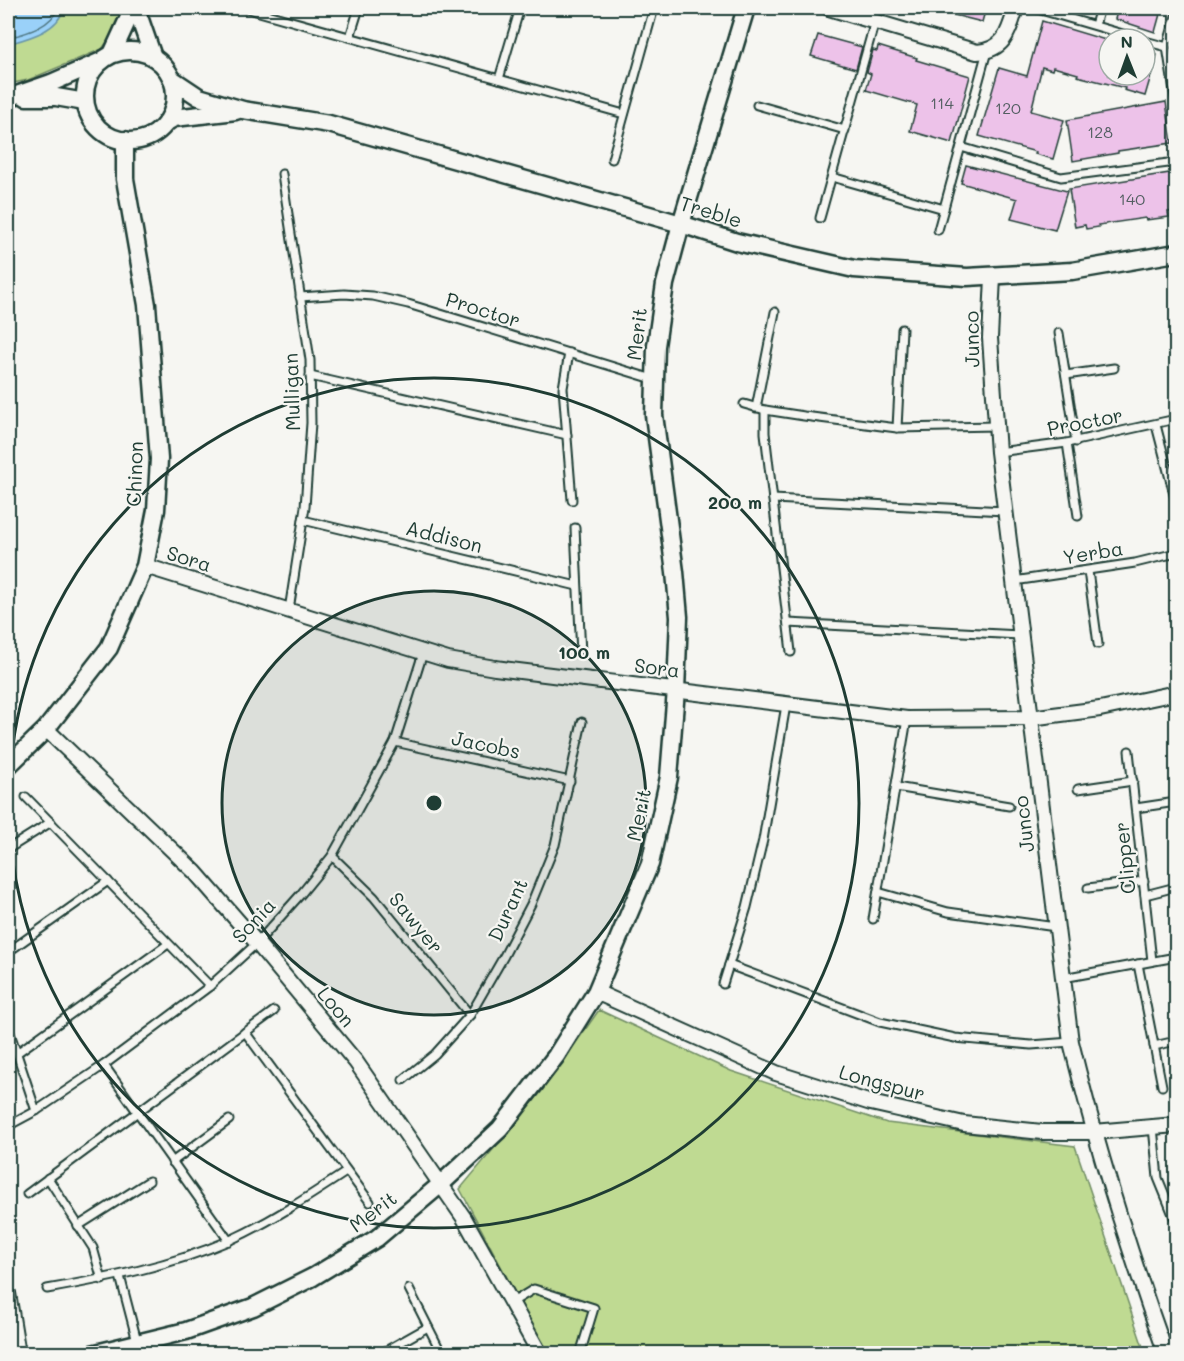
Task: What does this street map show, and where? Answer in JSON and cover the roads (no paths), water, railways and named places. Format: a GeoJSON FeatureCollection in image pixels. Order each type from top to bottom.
{"type":"FeatureCollection","features":[{"type":"Feature","properties":{"kind":"street"},"geometry":{"type":"LineString","coordinates":[[12,98],[106,58],[126,51],[140,52],[153,57],[167,70],[172,79],[175,93],[173,108],[167,122],[159,131],[148,137],[125,140],[113,138],[94,124],[85,102],[90,74],[106,58],[129,17],[130,8]]}},
{"type":"Feature","properties":{"kind":"street"},"geometry":{"type":"LineString","coordinates":[[136,8],[153,57]]}},
{"type":"Feature","properties":{"kind":"street","name":"Merit"},"geometry":{"type":"LineString","coordinates":[[92,1353],[186,1331],[254,1307],[313,1277],[377,1238],[441,1184],[500,1129],[556,1056],[596,992],[650,864],[669,777],[679,617],[654,415],[653,379],[656,346],[665,284],[746,8]]}},
{"type":"Feature","properties":{"kind":"street"},"geometry":{"type":"LineString","coordinates":[[829,8],[977,51],[995,48],[1003,40],[1016,8]]}},
{"type":"Feature","properties":{"kind":"street","name":"Treble"},"geometry":{"type":"LineString","coordinates":[[172,79],[199,97],[243,110],[329,124],[737,242],[854,269],[993,277],[1098,268],[1176,253]]}},
{"type":"Feature","properties":{"kind":"street"},"geometry":{"type":"LineString","coordinates":[[12,98],[56,97],[85,102]]}},
{"type":"Feature","properties":{"kind":"street","name":"Treble"},"geometry":{"type":"LineString","coordinates":[[167,122],[174,118],[243,110]]}},
{"type":"Feature","properties":{"kind":"street","name":"Chinon"},"geometry":{"type":"LineString","coordinates":[[8,766],[46,729],[109,648],[145,566],[156,510],[159,459],[147,305],[125,179],[125,140]]}},
{"type":"Feature","properties":{"kind":"street","name":"Junco"},"geometry":{"type":"LineString","coordinates":[[993,277],[990,338],[998,452],[1071,1042],[1094,1132],[1134,1265],[1166,1353]]}},
{"type":"Feature","properties":{"kind":"street","name":"Sora"},"geometry":{"type":"LineString","coordinates":[[145,566],[423,653],[495,668],[786,705],[907,719],[1030,718],[1100,708],[1176,693]]}},
{"type":"Feature","properties":{"kind":"street","name":"Loon"},"geometry":{"type":"LineString","coordinates":[[46,729],[195,872],[356,1062],[465,1218],[540,1353]]}},
{"type":"Feature","properties":{"kind":"street","name":"Longspur"},"geometry":{"type":"LineString","coordinates":[[596,992],[776,1073],[871,1103],[964,1124],[1042,1132],[1094,1132],[1176,1125]]}},
{"type":"Feature","properties":{"kind":"street"},"geometry":{"type":"LineString","coordinates":[[8,1293],[18,1353]]}},
{"type":"Feature","properties":{"kind":"lane"},"geometry":{"type":"LineString","coordinates":[[245,8],[624,114]]}},
{"type":"Feature","properties":{"kind":"lane"},"geometry":{"type":"LineString","coordinates":[[350,37],[358,8]]}},
{"type":"Feature","properties":{"kind":"lane"},"geometry":{"type":"LineString","coordinates":[[499,79],[520,8]]}},
{"type":"Feature","properties":{"kind":"lane"},"geometry":{"type":"LineString","coordinates":[[612,159],[654,8]]}},
{"type":"Feature","properties":{"kind":"lane"},"geometry":{"type":"LineString","coordinates":[[1034,8],[1101,27]]}},
{"type":"Feature","properties":{"kind":"lane"},"geometry":{"type":"LineString","coordinates":[[1095,25],[1100,8]]}},
{"type":"Feature","properties":{"kind":"lane"},"geometry":{"type":"LineString","coordinates":[[1176,15],[1167,48],[1176,104]]}},
{"type":"Feature","properties":{"kind":"lane"},"geometry":{"type":"LineString","coordinates":[[820,218],[875,21]]}},
{"type":"Feature","properties":{"kind":"lane"},"geometry":{"type":"LineString","coordinates":[[1157,45],[1167,48]]}},
{"type":"Feature","properties":{"kind":"lane"},"geometry":{"type":"LineString","coordinates":[[938,230],[987,51]]}},
{"type":"Feature","properties":{"kind":"lane"},"geometry":{"type":"LineString","coordinates":[[757,105],[845,130]]}},
{"type":"Feature","properties":{"kind":"lane"},"geometry":{"type":"LineString","coordinates":[[961,147],[1061,177],[1176,162]]}},
{"type":"Feature","properties":{"kind":"lane","name":"Mulligan"},"geometry":{"type":"LineString","coordinates":[[282,174],[310,376],[311,423],[303,520],[289,610]]}},
{"type":"Feature","properties":{"kind":"lane"},"geometry":{"type":"LineString","coordinates":[[832,177],[944,209]]}},
{"type":"Feature","properties":{"kind":"lane","name":"Proctor"},"geometry":{"type":"LineString","coordinates":[[300,297],[344,294],[373,296],[408,304],[653,379]]}},
{"type":"Feature","properties":{"kind":"lane"},"geometry":{"type":"LineString","coordinates":[[756,408],[775,312]]}},
{"type":"Feature","properties":{"kind":"lane"},"geometry":{"type":"LineString","coordinates":[[897,428],[902,329]]}},
{"type":"Feature","properties":{"kind":"lane"},"geometry":{"type":"LineString","coordinates":[[1059,333],[1076,442]]}},
{"type":"Feature","properties":{"kind":"lane"},"geometry":{"type":"LineString","coordinates":[[569,353],[563,388],[572,500]]}},
{"type":"Feature","properties":{"kind":"lane"},"geometry":{"type":"LineString","coordinates":[[1066,375],[1114,368]]}},
{"type":"Feature","properties":{"kind":"lane"},"geometry":{"type":"LineString","coordinates":[[310,376],[567,435]]}},
{"type":"Feature","properties":{"kind":"lane"},"geometry":{"type":"LineString","coordinates":[[744,404],[765,410],[897,428],[996,426]]}},
{"type":"Feature","properties":{"kind":"lane"},"geometry":{"type":"LineString","coordinates":[[765,410],[765,433],[791,652]]}},
{"type":"Feature","properties":{"kind":"lane","name":"Proctor"},"geometry":{"type":"LineString","coordinates":[[998,452],[1076,442],[1176,419]]}},
{"type":"Feature","properties":{"kind":"lane"},"geometry":{"type":"LineString","coordinates":[[1156,425],[1174,482],[1176,502]]}},
{"type":"Feature","properties":{"kind":"lane"},"geometry":{"type":"LineString","coordinates":[[1067,443],[1078,516]]}},
{"type":"Feature","properties":{"kind":"lane"},"geometry":{"type":"LineString","coordinates":[[773,499],[1005,511]]}},
{"type":"Feature","properties":{"kind":"lane","name":"Addison"},"geometry":{"type":"LineString","coordinates":[[303,520],[577,586]]}},
{"type":"Feature","properties":{"kind":"lane"},"geometry":{"type":"LineString","coordinates":[[575,528],[580,654]]}},
{"type":"Feature","properties":{"kind":"lane","name":"Yerba"},"geometry":{"type":"LineString","coordinates":[[1014,581],[1135,563],[1176,553]]}},
{"type":"Feature","properties":{"kind":"lane"},"geometry":{"type":"LineString","coordinates":[[1088,571],[1098,644]]}},
{"type":"Feature","properties":{"kind":"lane"},"geometry":{"type":"LineString","coordinates":[[788,623],[1020,635]]}},
{"type":"Feature","properties":{"kind":"lane","name":"Sonia"},"geometry":{"type":"LineString","coordinates":[[8,1126],[36,1111],[104,1065],[210,987],[257,943],[332,856],[395,742],[423,653]]}},
{"type":"Feature","properties":{"kind":"lane"},"geometry":{"type":"LineString","coordinates":[[723,984],[747,907],[763,840],[786,705]]}},
{"type":"Feature","properties":{"kind":"lane"},"geometry":{"type":"LineString","coordinates":[[873,919],[907,719]]}},
{"type":"Feature","properties":{"kind":"lane","name":"Durant"},"geometry":{"type":"LineString","coordinates":[[403,1080],[435,1054],[470,1015],[531,904],[555,845],[582,722]]}},
{"type":"Feature","properties":{"kind":"lane","name":"Jacobs"},"geometry":{"type":"LineString","coordinates":[[395,742],[570,781]]}},
{"type":"Feature","properties":{"kind":"lane","name":"Clipper"},"geometry":{"type":"LineString","coordinates":[[1130,751],[1152,961]]}},
{"type":"Feature","properties":{"kind":"lane"},"geometry":{"type":"LineString","coordinates":[[1078,789],[1133,781]]}},
{"type":"Feature","properties":{"kind":"lane"},"geometry":{"type":"LineString","coordinates":[[896,788],[1009,806]]}},
{"type":"Feature","properties":{"kind":"lane"},"geometry":{"type":"LineString","coordinates":[[26,796],[210,987]]}},
{"type":"Feature","properties":{"kind":"lane"},"geometry":{"type":"LineString","coordinates":[[1136,808],[1176,802]]}},
{"type":"Feature","properties":{"kind":"lane"},"geometry":{"type":"LineString","coordinates":[[8,849],[51,822]]}},
{"type":"Feature","properties":{"kind":"lane","name":"Sawyer"},"geometry":{"type":"LineString","coordinates":[[332,856],[374,897],[470,1015]]}},
{"type":"Feature","properties":{"kind":"lane"},"geometry":{"type":"LineString","coordinates":[[8,952],[108,881]]}},
{"type":"Feature","properties":{"kind":"lane"},"geometry":{"type":"LineString","coordinates":[[1088,888],[1144,881]]}},
{"type":"Feature","properties":{"kind":"lane"},"geometry":{"type":"LineString","coordinates":[[1145,896],[1176,887]]}},
{"type":"Feature","properties":{"kind":"lane"},"geometry":{"type":"LineString","coordinates":[[878,892],[948,912],[1056,927]]}},
{"type":"Feature","properties":{"kind":"lane"},"geometry":{"type":"LineString","coordinates":[[17,1053],[168,944]]}},
{"type":"Feature","properties":{"kind":"lane"},"geometry":{"type":"LineString","coordinates":[[1063,978],[1176,957]]}},
{"type":"Feature","properties":{"kind":"lane"},"geometry":{"type":"LineString","coordinates":[[1138,964],[1162,1086]]}},
{"type":"Feature","properties":{"kind":"lane"},"geometry":{"type":"LineString","coordinates":[[729,965],[880,1022],[955,1038],[1031,1045],[1071,1042]]}},
{"type":"Feature","properties":{"kind":"lane"},"geometry":{"type":"LineString","coordinates":[[27,1194],[274,1011]]}},
{"type":"Feature","properties":{"kind":"lane"},"geometry":{"type":"LineString","coordinates":[[8,1027],[36,1111]]}},
{"type":"Feature","properties":{"kind":"lane"},"geometry":{"type":"LineString","coordinates":[[245,1032],[370,1202]]}},
{"type":"Feature","properties":{"kind":"lane"},"geometry":{"type":"LineString","coordinates":[[1154,1046],[1176,1041]]}},
{"type":"Feature","properties":{"kind":"lane"},"geometry":{"type":"LineString","coordinates":[[104,1065],[228,1241]]}},
{"type":"Feature","properties":{"kind":"lane"},"geometry":{"type":"LineString","coordinates":[[172,1162],[229,1120]]}},
{"type":"Feature","properties":{"kind":"lane"},"geometry":{"type":"LineString","coordinates":[[1153,1127],[1158,1178],[1176,1222]]}},
{"type":"Feature","properties":{"kind":"lane"},"geometry":{"type":"LineString","coordinates":[[47,1289],[102,1280],[157,1267],[228,1241],[288,1210],[346,1172]]}},
{"type":"Feature","properties":{"kind":"lane"},"geometry":{"type":"LineString","coordinates":[[48,1179],[96,1255],[102,1280]]}},
{"type":"Feature","properties":{"kind":"lane"},"geometry":{"type":"LineString","coordinates":[[78,1226],[149,1181]]}},
{"type":"Feature","properties":{"kind":"lane"},"geometry":{"type":"LineString","coordinates":[[120,1276],[137,1344]]}},
{"type":"Feature","properties":{"kind":"lane"},"geometry":{"type":"LineString","coordinates":[[409,1289],[442,1353]]}},
{"type":"Feature","properties":{"kind":"lane"},"geometry":{"type":"LineString","coordinates":[[512,1303],[534,1289],[594,1308],[580,1353]]}},
{"type":"Feature","properties":{"kind":"lane"},"geometry":{"type":"LineString","coordinates":[[380,1353],[428,1327]]}},
{"type":"Feature","properties":{"kind":"water"},"geometry":{"type":"Polygon","coordinates":[[[8,8],[64,8],[61,16],[49,28],[8,44],[8,8]]]}}]}
